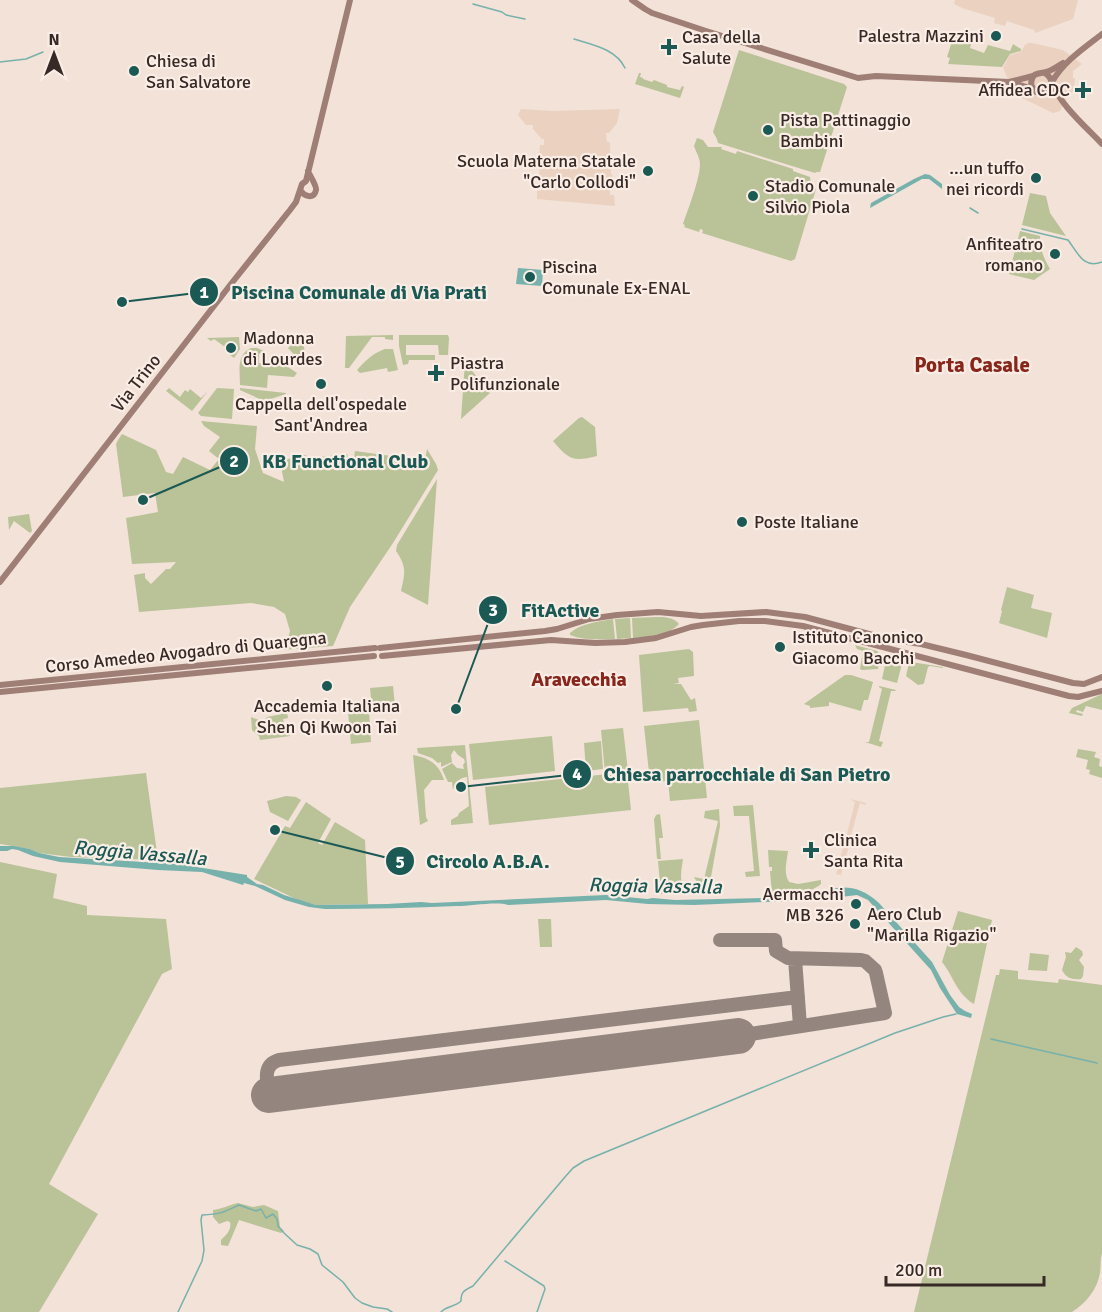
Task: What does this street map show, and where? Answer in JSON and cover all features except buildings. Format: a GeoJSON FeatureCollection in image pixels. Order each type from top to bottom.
{"type":"FeatureCollection","features":[{"type":"Feature","properties":{"kind":"main road"},"geometry":{"type":"LineString","coordinates":[[309,181],[308,170],[350,0]]}},
{"type":"Feature","properties":{"kind":"main road"},"geometry":{"type":"LineString","coordinates":[[632,0],[652,13],[858,78],[876,76],[1010,82],[1040,93],[1047,92],[1060,69],[1102,34]]}},
{"type":"Feature","properties":{"kind":"main road"},"geometry":{"type":"LineString","coordinates":[[1010,82],[1041,72],[1045,73],[1069,60]]}},
{"type":"Feature","properties":{"kind":"main road"},"geometry":{"type":"LineString","coordinates":[[1045,73],[1051,78],[1054,89],[1064,104],[1102,144]]}},
{"type":"Feature","properties":{"kind":"main road"},"geometry":{"type":"LineString","coordinates":[[1033,76],[1031,85],[1033,89]]}},
{"type":"Feature","properties":{"kind":"main road"},"geometry":{"type":"LineString","coordinates":[[1047,92],[1064,104]]}},
{"type":"Feature","properties":{"kind":"main road"},"geometry":{"type":"LineString","coordinates":[[309,181],[316,185],[316,191],[311,196],[306,196],[301,191],[302,184],[309,181]]}},
{"type":"Feature","properties":{"kind":"main road","name":"Via Trino"},"geometry":{"type":"LineString","coordinates":[[0,582],[296,202],[301,191]]}},
{"type":"Feature","properties":{"kind":"main road","name":"Via Trino"},"geometry":{"type":"LineString","coordinates":[[296,202],[306,196]]}},
{"type":"Feature","properties":{"kind":"main road","name":"Corso Amedeo Avogadro di Quaregna"},"geometry":{"type":"LineString","coordinates":[[0,692],[545,631],[589,619],[658,612],[701,616],[766,612],[805,618],[954,652],[1073,683],[1084,684],[1102,678]]}},
{"type":"Feature","properties":{"kind":"main road"},"geometry":{"type":"LineString","coordinates":[[376,651],[383,651],[382,656],[551,640],[594,643],[625,642],[656,638],[703,625],[765,621],[803,626],[1069,696],[1078,697],[1102,692]]}},
{"type":"Feature","properties":{"kind":"main road","name":"Corso Amedeo Avogadro di Quaregna"},"geometry":{"type":"LineString","coordinates":[[0,686],[376,651]]}},
{"type":"Feature","properties":{"kind":"green space"},"geometry":{"type":"Polygon","coordinates":[[[955,32],[973,38],[970,48],[984,53],[988,45],[1010,51],[1013,44],[1021,51],[1010,54],[1002,67],[948,64],[950,58],[947,57],[955,32]]]}},
{"type":"Feature","properties":{"kind":"green space"},"geometry":{"type":"Polygon","coordinates":[[[739,50],[844,84],[847,87],[820,172],[815,173],[718,143],[713,132],[739,50]]]}},
{"type":"Feature","properties":{"kind":"green space"},"geometry":{"type":"Polygon","coordinates":[[[639,73],[643,79],[652,82],[654,80],[667,87],[680,90],[682,86],[684,87],[680,98],[635,84],[639,73]]]}},
{"type":"Feature","properties":{"kind":"green space","name":"Stadio Comunale Silvio Piola"},"geometry":{"type":"Polygon","coordinates":[[[697,138],[703,140],[708,147],[722,147],[721,149],[736,154],[737,151],[793,169],[793,171],[810,177],[811,184],[816,189],[795,259],[791,261],[702,233],[703,230],[700,229],[699,232],[684,227],[700,164],[694,146],[697,138]]]}},
{"type":"Feature","properties":{"kind":"green space"},"geometry":{"type":"Polygon","coordinates":[[[1030,193],[1046,196],[1050,213],[1066,236],[1022,225],[1030,193]]]}},
{"type":"Feature","properties":{"kind":"green space"},"geometry":{"type":"Polygon","coordinates":[[[1020,231],[1040,236],[1042,253],[1050,269],[1034,280],[1009,274],[1020,231]]]}},
{"type":"Feature","properties":{"kind":"green space"},"geometry":{"type":"Polygon","coordinates":[[[296,335],[297,341],[303,342],[307,363],[301,362],[288,348],[291,345],[283,339],[277,342],[279,338],[260,339],[258,343],[252,340],[252,336],[296,335]]]}},
{"type":"Feature","properties":{"kind":"green space"},"geometry":{"type":"Polygon","coordinates":[[[393,335],[393,340],[385,339],[385,337],[372,337],[349,368],[345,368],[346,336],[393,335]]]}},
{"type":"Feature","properties":{"kind":"green space"},"geometry":{"type":"Polygon","coordinates":[[[399,335],[448,335],[448,355],[439,355],[438,345],[406,345],[406,355],[435,355],[435,360],[409,360],[408,364],[403,365],[399,335]]]}},
{"type":"Feature","properties":{"kind":"green space"},"geometry":{"type":"Polygon","coordinates":[[[239,337],[240,349],[234,358],[224,350],[225,347],[214,339],[211,341],[207,338],[239,337]]]}},
{"type":"Feature","properties":{"kind":"green space"},"geometry":{"type":"Polygon","coordinates":[[[251,348],[264,351],[259,354],[259,363],[270,363],[271,356],[297,373],[294,377],[268,375],[267,388],[240,385],[241,359],[251,348]]]}},
{"type":"Feature","properties":{"kind":"green space"},"geometry":{"type":"Polygon","coordinates":[[[385,349],[393,349],[398,370],[388,372],[387,368],[360,373],[357,370],[370,358],[385,349]]]}},
{"type":"Feature","properties":{"kind":"green space"},"geometry":{"type":"Polygon","coordinates":[[[465,362],[490,393],[461,419],[465,362]]]}},
{"type":"Feature","properties":{"kind":"green space"},"geometry":{"type":"Polygon","coordinates":[[[169,388],[180,397],[185,390],[188,392],[190,389],[201,398],[208,391],[192,411],[166,391],[169,388]]]}},
{"type":"Feature","properties":{"kind":"green space"},"geometry":{"type":"Polygon","coordinates":[[[217,388],[234,389],[232,419],[201,416],[198,413],[217,388]]]}},
{"type":"Feature","properties":{"kind":"green space"},"geometry":{"type":"Polygon","coordinates":[[[240,388],[286,393],[286,394],[264,401],[240,388]]]}},
{"type":"Feature","properties":{"kind":"green space"},"geometry":{"type":"Polygon","coordinates":[[[582,417],[595,427],[597,456],[577,459],[568,456],[553,441],[582,417]]]}},
{"type":"Feature","properties":{"kind":"green space"},"geometry":{"type":"Polygon","coordinates":[[[201,421],[257,426],[255,449],[263,473],[284,482],[280,461],[305,455],[311,458],[347,454],[349,459],[354,459],[355,451],[413,459],[413,462],[421,463],[425,460],[427,449],[436,464],[438,470],[350,607],[333,646],[280,650],[287,643],[290,631],[285,614],[274,607],[251,603],[139,612],[134,575],[145,573],[145,578],[151,584],[176,562],[132,564],[126,518],[158,512],[155,493],[123,497],[116,444],[122,434],[156,450],[166,472],[173,474],[183,457],[210,470],[219,459],[209,451],[220,437],[204,426],[201,421]]]}},
{"type":"Feature","properties":{"kind":"green space"},"geometry":{"type":"Polygon","coordinates":[[[437,479],[428,605],[401,591],[404,570],[396,551],[397,545],[437,479]]]}},
{"type":"Feature","properties":{"kind":"green space"},"geometry":{"type":"Polygon","coordinates":[[[29,514],[32,531],[30,533],[14,521],[9,530],[8,517],[29,514]]]}},
{"type":"Feature","properties":{"kind":"green space"},"geometry":{"type":"Polygon","coordinates":[[[1007,587],[1034,595],[1031,608],[1052,613],[1047,638],[999,623],[1007,587]]]}},
{"type":"Feature","properties":{"kind":"green space"},"geometry":{"type":"Polygon","coordinates":[[[630,618],[631,638],[617,639],[615,619],[630,618]]]}},
{"type":"Feature","properties":{"kind":"green space"},"geometry":{"type":"Polygon","coordinates":[[[632,618],[672,619],[679,624],[664,633],[633,638],[632,618]]]}},
{"type":"Feature","properties":{"kind":"green space"},"geometry":{"type":"Polygon","coordinates":[[[613,619],[615,639],[587,639],[570,635],[584,625],[613,619]]]}},
{"type":"Feature","properties":{"kind":"green space"},"geometry":{"type":"Polygon","coordinates":[[[855,645],[879,653],[878,669],[860,669],[863,651],[857,649],[855,645]]]}},
{"type":"Feature","properties":{"kind":"green space"},"geometry":{"type":"Polygon","coordinates":[[[689,649],[693,652],[694,676],[678,678],[679,683],[673,684],[681,684],[691,700],[695,698],[697,711],[689,712],[688,708],[643,712],[639,655],[689,649]]]}},
{"type":"Feature","properties":{"kind":"green space"},"geometry":{"type":"Polygon","coordinates":[[[887,656],[903,660],[897,683],[882,679],[887,656]]]}},
{"type":"Feature","properties":{"kind":"green space"},"geometry":{"type":"Polygon","coordinates":[[[911,662],[943,668],[928,667],[924,683],[918,685],[906,676],[911,662]]]}},
{"type":"Feature","properties":{"kind":"green space"},"geometry":{"type":"Polygon","coordinates":[[[845,675],[873,682],[868,700],[864,700],[861,711],[829,702],[829,706],[810,708],[804,704],[845,675]]]}},
{"type":"Feature","properties":{"kind":"green space"},"geometry":{"type":"Polygon","coordinates":[[[393,686],[395,706],[372,708],[370,688],[393,686]]]}},
{"type":"Feature","properties":{"kind":"green space"},"geometry":{"type":"Polygon","coordinates":[[[879,686],[896,690],[891,691],[879,741],[883,742],[881,747],[865,742],[869,742],[882,689],[879,686]]]}},
{"type":"Feature","properties":{"kind":"green space"},"geometry":{"type":"Polygon","coordinates":[[[1102,694],[1102,710],[1086,706],[1083,712],[1077,710],[1076,712],[1083,714],[1082,716],[1069,713],[1072,708],[1102,694]]]}},
{"type":"Feature","properties":{"kind":"green space"},"geometry":{"type":"Polygon","coordinates":[[[369,711],[371,742],[351,744],[348,712],[369,711]]]}},
{"type":"Feature","properties":{"kind":"green space"},"geometry":{"type":"Polygon","coordinates":[[[287,713],[288,718],[283,719],[284,723],[289,723],[289,728],[293,729],[265,730],[263,723],[267,717],[287,713]]]}},
{"type":"Feature","properties":{"kind":"green space"},"geometry":{"type":"Polygon","coordinates":[[[251,717],[259,720],[264,732],[293,731],[289,732],[290,736],[260,740],[252,730],[251,717]]]}},
{"type":"Feature","properties":{"kind":"green space"},"geometry":{"type":"Polygon","coordinates":[[[699,720],[707,798],[670,801],[668,781],[650,782],[644,726],[699,720]]]}},
{"type":"Feature","properties":{"kind":"green space"},"geometry":{"type":"Polygon","coordinates":[[[623,728],[628,771],[605,773],[601,730],[623,728]]]}},
{"type":"Feature","properties":{"kind":"green space"},"geometry":{"type":"Polygon","coordinates":[[[552,736],[555,771],[473,780],[469,744],[552,736]]]}},
{"type":"Feature","properties":{"kind":"green space"},"geometry":{"type":"Polygon","coordinates":[[[601,741],[603,769],[586,771],[584,743],[601,741]]]}},
{"type":"Feature","properties":{"kind":"green space"},"geometry":{"type":"Polygon","coordinates":[[[465,745],[473,823],[451,825],[451,820],[469,806],[467,777],[458,781],[453,790],[452,782],[448,782],[442,769],[452,763],[457,768],[464,769],[464,759],[454,750],[451,755],[452,762],[441,767],[441,762],[438,763],[418,753],[417,748],[465,745]]]}},
{"type":"Feature","properties":{"kind":"green space"},"geometry":{"type":"Polygon","coordinates":[[[1078,749],[1096,752],[1094,757],[1100,759],[1102,778],[1089,774],[1090,770],[1086,769],[1088,760],[1076,757],[1078,749]]]}},
{"type":"Feature","properties":{"kind":"green space"},"geometry":{"type":"Polygon","coordinates":[[[413,755],[433,763],[444,780],[432,780],[424,790],[428,821],[420,825],[413,755]]]}},
{"type":"Feature","properties":{"kind":"green space"},"geometry":{"type":"Polygon","coordinates":[[[627,772],[631,810],[489,825],[485,787],[627,772]]]}},
{"type":"Feature","properties":{"kind":"green space"},"geometry":{"type":"Polygon","coordinates":[[[146,773],[158,860],[71,857],[39,853],[30,849],[0,844],[0,788],[146,773]]]}},
{"type":"Feature","properties":{"kind":"green space"},"geometry":{"type":"Polygon","coordinates":[[[286,796],[301,800],[288,821],[270,812],[267,801],[286,796]]]}},
{"type":"Feature","properties":{"kind":"green space"},"geometry":{"type":"Polygon","coordinates":[[[306,802],[331,819],[318,843],[322,845],[335,822],[365,840],[368,904],[316,905],[298,900],[254,879],[285,826],[290,828],[306,802]]]}},
{"type":"Feature","properties":{"kind":"green space"},"geometry":{"type":"Polygon","coordinates":[[[753,805],[760,876],[746,877],[745,872],[754,871],[749,816],[734,816],[733,806],[753,805]]]}},
{"type":"Feature","properties":{"kind":"green space"},"geometry":{"type":"Polygon","coordinates":[[[719,809],[720,826],[710,883],[698,884],[694,877],[704,879],[718,821],[704,818],[705,811],[719,809]]]}},
{"type":"Feature","properties":{"kind":"green space"},"geometry":{"type":"Polygon","coordinates":[[[660,814],[663,838],[659,838],[661,859],[657,859],[654,819],[660,814]]]}},
{"type":"Feature","properties":{"kind":"green space"},"geometry":{"type":"Polygon","coordinates":[[[768,850],[788,851],[786,871],[789,882],[798,884],[821,880],[821,884],[804,892],[772,894],[770,871],[772,867],[769,867],[768,850]]]}},
{"type":"Feature","properties":{"kind":"green space"},"geometry":{"type":"Polygon","coordinates":[[[683,859],[682,882],[689,894],[661,894],[658,861],[683,859]]]}},
{"type":"Feature","properties":{"kind":"green space"},"geometry":{"type":"Polygon","coordinates":[[[0,862],[57,874],[53,898],[87,906],[87,915],[166,919],[172,969],[162,974],[49,1184],[98,1214],[39,1312],[0,1312],[0,862]]]}},
{"type":"Feature","properties":{"kind":"green space"},"geometry":{"type":"Polygon","coordinates":[[[958,911],[992,920],[974,1004],[959,990],[942,962],[958,911]]]}},
{"type":"Feature","properties":{"kind":"green space"},"geometry":{"type":"Polygon","coordinates":[[[538,919],[551,919],[552,947],[540,947],[538,919]]]}},
{"type":"Feature","properties":{"kind":"green space"},"geometry":{"type":"Polygon","coordinates":[[[1076,947],[1082,951],[1083,955],[1079,960],[1084,967],[1081,979],[1070,978],[1062,970],[1066,957],[1065,952],[1071,953],[1076,947]]]}},
{"type":"Feature","properties":{"kind":"green space"},"geometry":{"type":"Polygon","coordinates":[[[1030,953],[1049,955],[1047,971],[1028,970],[1030,953]]]}},
{"type":"Feature","properties":{"kind":"green space"},"geometry":{"type":"Polygon","coordinates":[[[1000,969],[1018,971],[1018,979],[1058,983],[1059,979],[1102,985],[1102,1253],[1099,1279],[1090,1296],[1072,1312],[914,1312],[996,975],[999,975],[1000,969]]]}},
{"type":"Feature","properties":{"kind":"green space"},"geometry":{"type":"Polygon","coordinates":[[[238,1203],[253,1207],[264,1205],[278,1211],[280,1227],[284,1231],[281,1233],[239,1220],[228,1246],[221,1245],[221,1240],[229,1230],[230,1222],[219,1224],[213,1217],[213,1210],[238,1203]]]}},
{"type":"Feature","properties":{"kind":"shaded area"},"geometry":{"type":"Polygon","coordinates":[[[955,0],[1078,0],[1073,19],[1035,33],[1034,30],[1007,21],[1005,26],[994,23],[995,18],[962,8],[954,4],[955,0]]]}},
{"type":"Feature","properties":{"kind":"shaded area"},"geometry":{"type":"Polygon","coordinates":[[[1028,43],[1063,50],[1082,64],[1073,71],[1074,88],[1060,111],[1053,113],[1014,92],[1003,68],[1010,55],[1021,52],[1028,43]]]}},
{"type":"Feature","properties":{"kind":"shaded area"},"geometry":{"type":"Polygon","coordinates":[[[521,109],[552,111],[620,109],[617,123],[609,133],[606,133],[607,142],[610,142],[613,185],[610,185],[610,195],[614,195],[615,206],[537,199],[537,191],[541,191],[541,184],[538,183],[540,145],[544,145],[544,139],[533,129],[533,125],[526,125],[518,115],[521,109]]]}},
{"type":"Feature","properties":{"kind":"shaded area"},"geometry":{"type":"Polygon","coordinates":[[[850,799],[866,803],[866,805],[860,803],[850,839],[856,843],[850,842],[841,875],[836,874],[845,840],[839,837],[846,838],[855,802],[850,799]]]}},
{"type":"Feature","properties":{"kind":"water"},"geometry":{"type":"Polygon","coordinates":[[[925,174],[942,184],[942,189],[929,179],[922,179],[870,208],[871,203],[925,174]]]}},
{"type":"Feature","properties":{"kind":"water","name":"Piscina Comunale Ex-ENAL"},"geometry":{"type":"Polygon","coordinates":[[[518,268],[543,270],[542,286],[516,284],[518,268]]]}},
{"type":"Feature","properties":{"kind":"water"},"geometry":{"type":"Polygon","coordinates":[[[0,846],[14,846],[59,857],[178,864],[247,875],[257,884],[316,905],[432,903],[606,895],[675,900],[801,897],[832,889],[850,888],[860,890],[879,903],[932,962],[959,1007],[972,1014],[971,1018],[957,1014],[931,970],[868,900],[857,895],[815,900],[694,905],[606,900],[508,905],[325,909],[285,900],[255,886],[244,883],[243,885],[202,872],[60,862],[18,850],[0,851],[0,846]]]}},
{"type":"Feature","properties":{"kind":"waterway"},"geometry":{"type":"LineString","coordinates":[[473,4],[525,19]]}},
{"type":"Feature","properties":{"kind":"waterway"},"geometry":{"type":"LineString","coordinates":[[574,39],[610,52],[625,68]]}},
{"type":"Feature","properties":{"kind":"waterway"},"geometry":{"type":"LineString","coordinates":[[0,62],[26,59],[43,52]]}},
{"type":"Feature","properties":{"kind":"waterway"},"geometry":{"type":"LineString","coordinates":[[970,208],[978,213]]}},
{"type":"Feature","properties":{"kind":"waterway"},"geometry":{"type":"LineString","coordinates":[[1022,229],[1068,240],[1086,262],[1095,264],[1102,262]]}},
{"type":"Feature","properties":{"kind":"waterway"},"geometry":{"type":"LineString","coordinates":[[441,1312],[461,1301],[464,1291],[473,1286],[573,1168],[584,1161],[895,1033],[956,1014]]}},
{"type":"Feature","properties":{"kind":"waterway","name":"Roggia Vassalla"},"geometry":{"type":"LineString","coordinates":[[991,1039],[1097,1063]]}},
{"type":"Feature","properties":{"kind":"waterway"},"geometry":{"type":"LineString","coordinates":[[178,1312],[202,1261],[204,1250],[202,1215],[221,1213],[239,1205],[256,1211],[261,1209],[266,1218],[273,1214],[284,1233],[297,1245],[318,1254],[322,1265],[343,1282],[355,1298],[362,1303],[392,1312]]}},
{"type":"Feature","properties":{"kind":"waterway"},"geometry":{"type":"LineString","coordinates":[[505,1261],[544,1286],[537,1312]]}},
{"type":"Feature","properties":{"kind":"taxiway"},"geometry":{"type":"LineString","coordinates":[[720,940],[775,940],[776,951],[788,958],[865,961],[875,970],[885,1013],[738,1036]]}},
{"type":"Feature","properties":{"kind":"taxiway"},"geometry":{"type":"LineString","coordinates":[[795,959],[800,1026]]}},
{"type":"Feature","properties":{"kind":"taxiway"},"geometry":{"type":"LineString","coordinates":[[269,1095],[268,1070],[274,1062],[279,1060],[798,997]]}},
{"type":"Feature","properties":{"kind":"runway"},"geometry":{"type":"LineString","coordinates":[[269,1095],[738,1036]]}},
{"type":"Feature","properties":{"kind":"place","name":"Palestra Mazzini"},"geometry":{"type":"Point","coordinates":[996,36]}},
{"type":"Feature","properties":{"kind":"place","name":"Casa della Salute"},"geometry":{"type":"Point","coordinates":[669,47]}},
{"type":"Feature","properties":{"kind":"place","name":"Chiesa di San Salvatore"},"geometry":{"type":"Point","coordinates":[134,71]}},
{"type":"Feature","properties":{"kind":"place","name":"Affidea CDC"},"geometry":{"type":"Point","coordinates":[1083,90]}},
{"type":"Feature","properties":{"kind":"place","name":"Pista Pattinaggio Bambini"},"geometry":{"type":"Point","coordinates":[768,130]}},
{"type":"Feature","properties":{"kind":"place","name":"Scuola Materna Statale \"Carlo Collodi\""},"geometry":{"type":"Point","coordinates":[648,171]}},
{"type":"Feature","properties":{"kind":"place","name":"...un tuffo nei ricordi"},"geometry":{"type":"Point","coordinates":[1036,178]}},
{"type":"Feature","properties":{"kind":"place","name":"Stadio Comunale Silvio Piola"},"geometry":{"type":"Point","coordinates":[753,196]}},
{"type":"Feature","properties":{"kind":"place","name":"Anfiteatro romano"},"geometry":{"type":"Point","coordinates":[1055,254]}},
{"type":"Feature","properties":{"kind":"place","name":"Piscina Comunale Ex-ENAL"},"geometry":{"type":"Point","coordinates":[530,277]}},
{"type":"Feature","properties":{"kind":"place","name":"Piscina Comunale di Via Prati"},"geometry":{"type":"Point","coordinates":[122,302]}},
{"type":"Feature","properties":{"kind":"place","name":"Madonna di Lourdes"},"geometry":{"type":"Point","coordinates":[231,348]}},
{"type":"Feature","properties":{"kind":"place","name":"Piastra Polifunzionale"},"geometry":{"type":"Point","coordinates":[436,373]}},
{"type":"Feature","properties":{"kind":"place","name":"Cappella dell'ospedale Sant'Andrea"},"geometry":{"type":"Point","coordinates":[321,384]}},
{"type":"Feature","properties":{"kind":"place","name":"KB Functional Club"},"geometry":{"type":"Point","coordinates":[143,500]}},
{"type":"Feature","properties":{"kind":"place","name":"Poste Italiane"},"geometry":{"type":"Point","coordinates":[742,522]}},
{"type":"Feature","properties":{"kind":"place","name":"Istituto Canonico Giacomo Bacchi"},"geometry":{"type":"Point","coordinates":[780,647]}},
{"type":"Feature","properties":{"kind":"place","name":"Accademia Italiana Shen Qi Kwoon Tai"},"geometry":{"type":"Point","coordinates":[327,686]}},
{"type":"Feature","properties":{"kind":"place","name":"FitActive"},"geometry":{"type":"Point","coordinates":[456,709]}},
{"type":"Feature","properties":{"kind":"place","name":"Chiesa parrocchiale di San Pietro"},"geometry":{"type":"Point","coordinates":[461,787]}},
{"type":"Feature","properties":{"kind":"place","name":"Circolo A.B.A."},"geometry":{"type":"Point","coordinates":[275,830]}},
{"type":"Feature","properties":{"kind":"place","name":"Clinica Santa Rita"},"geometry":{"type":"Point","coordinates":[811,850]}},
{"type":"Feature","properties":{"kind":"place","name":"Aermacchi MB 326"},"geometry":{"type":"Point","coordinates":[856,904]}},
{"type":"Feature","properties":{"kind":"place","name":"Aero Club \"Marilla Rigazio\""},"geometry":{"type":"Point","coordinates":[855,924]}},
{"type":"Feature","properties":{"kind":"district","name":"Porta Casale"},"geometry":{"type":"Point","coordinates":[972,365]}},
{"type":"Feature","properties":{"kind":"district","name":"Aravecchia"},"geometry":{"type":"Point","coordinates":[579,679]}}]}
